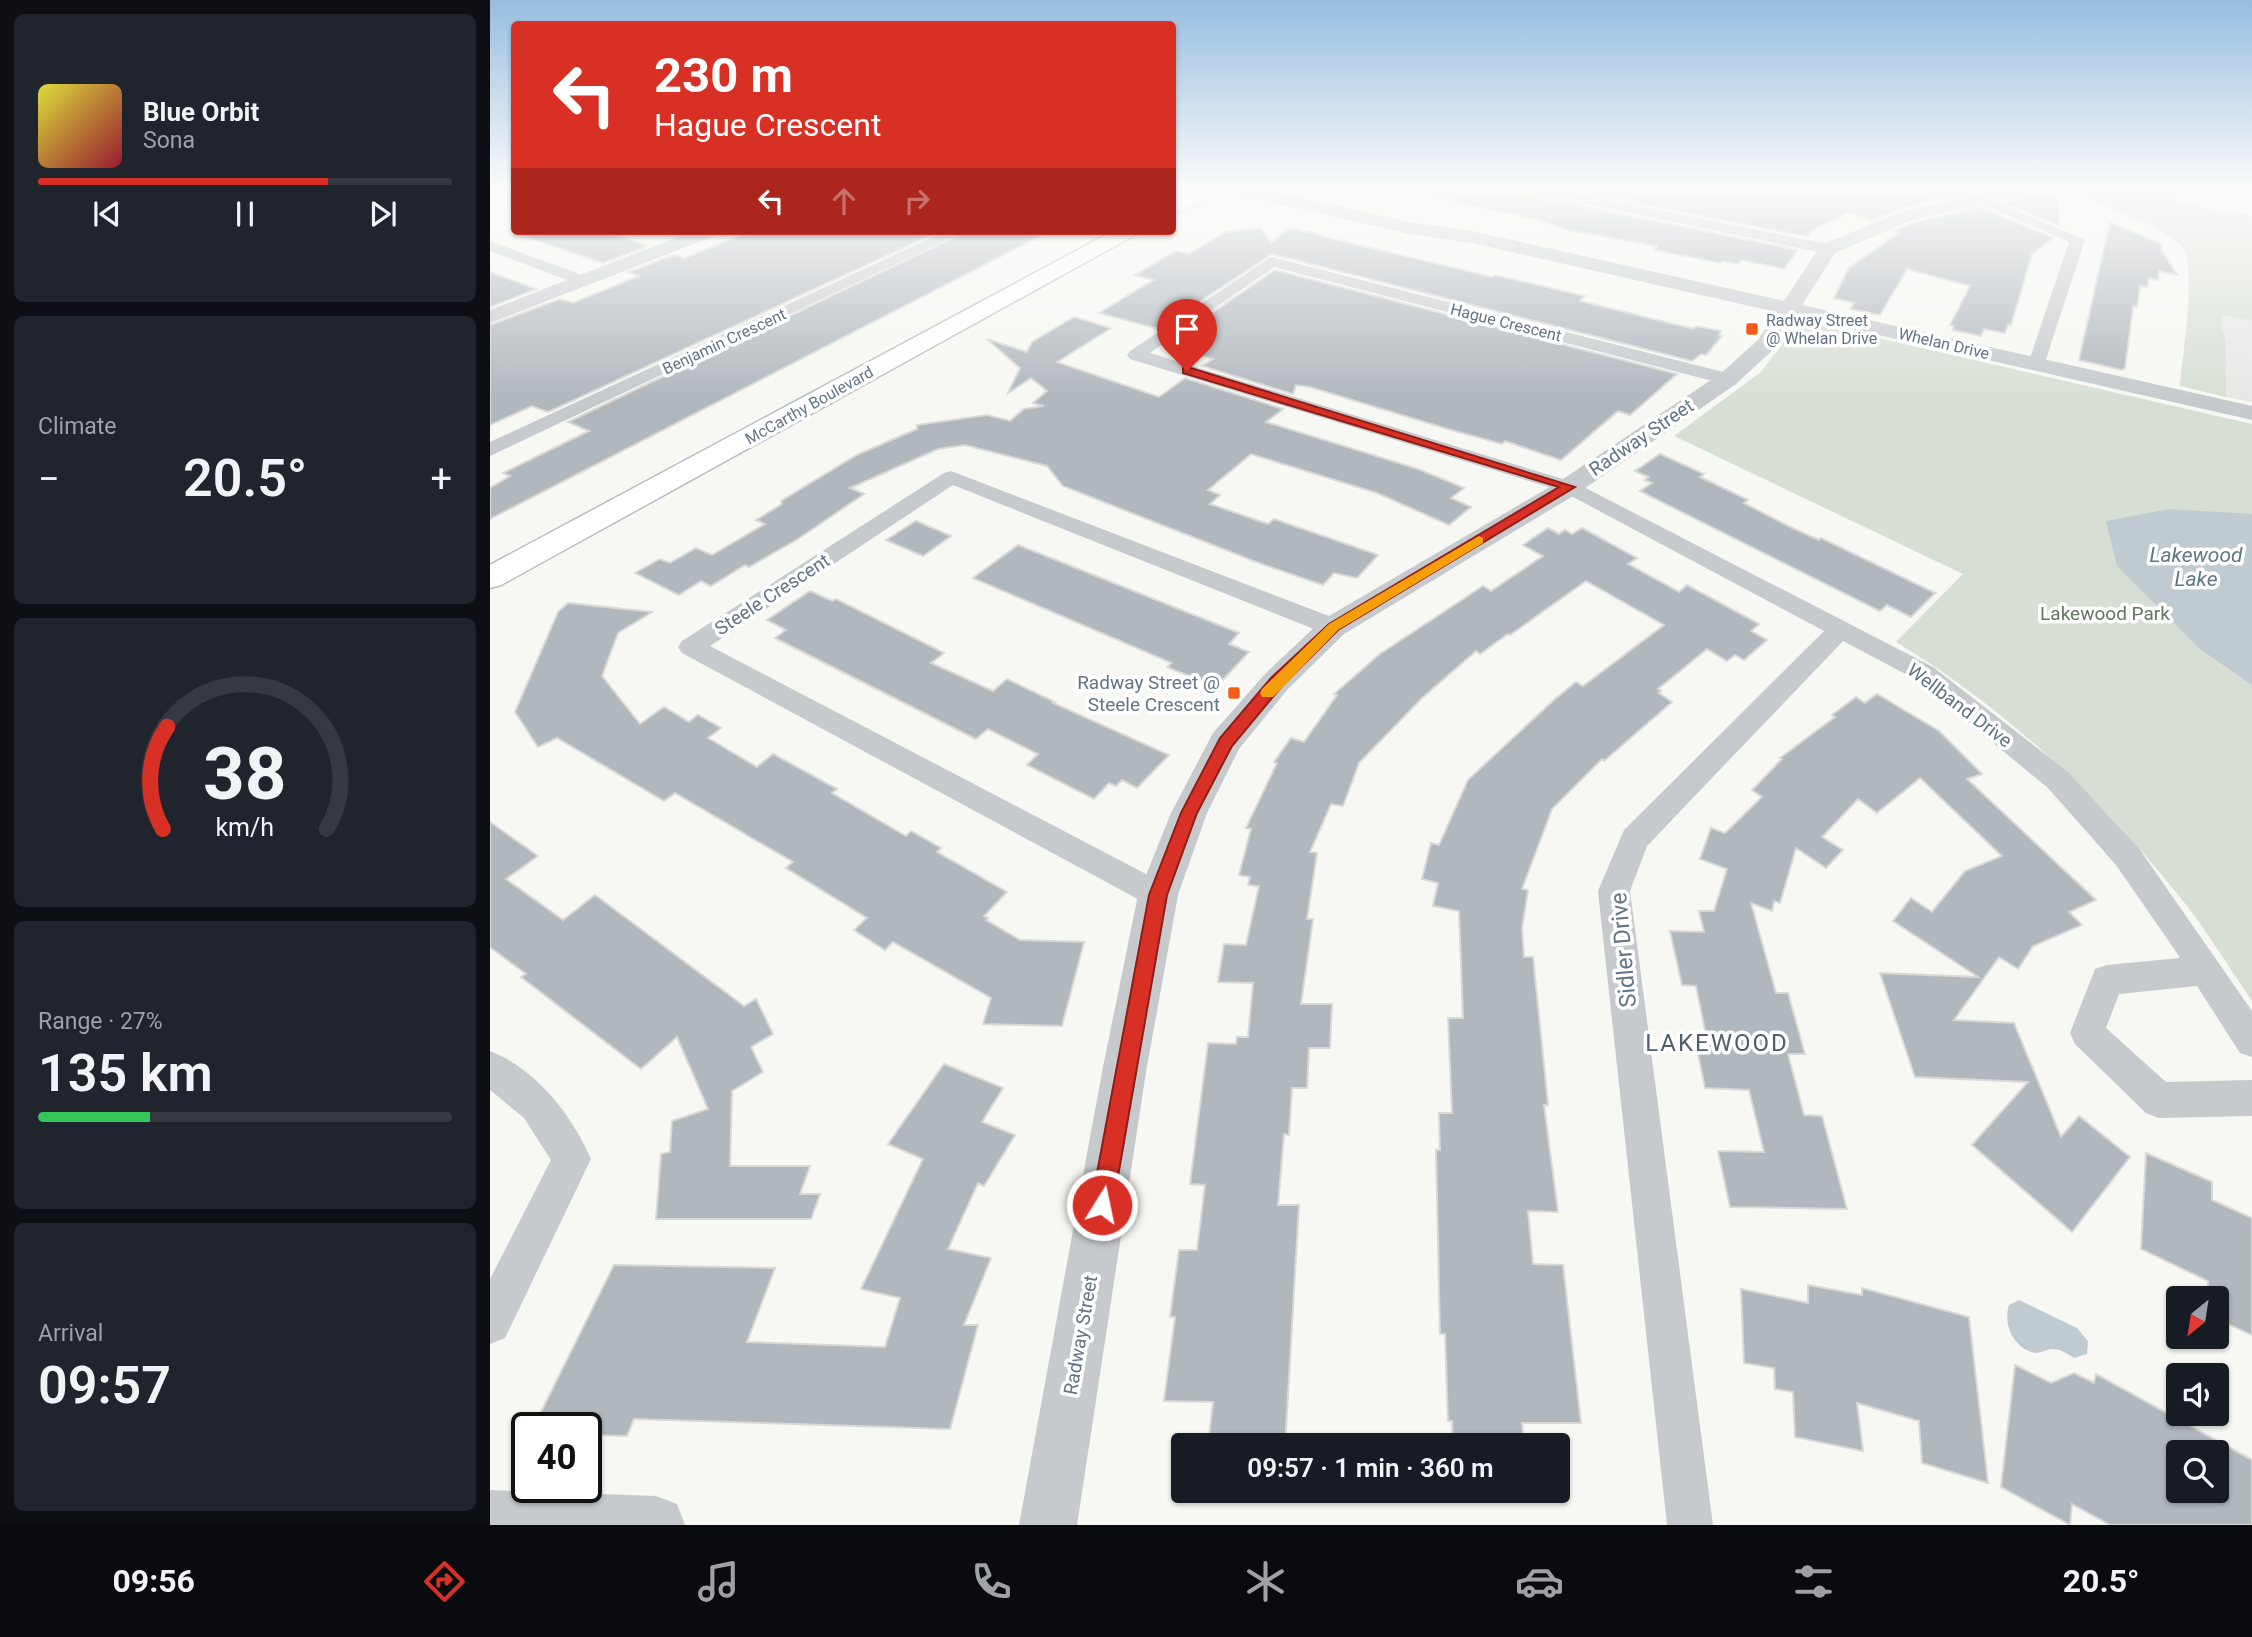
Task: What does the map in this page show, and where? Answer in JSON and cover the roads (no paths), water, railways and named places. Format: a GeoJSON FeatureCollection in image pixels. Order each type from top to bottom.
{"type":"FeatureCollection","features":[{"type":"Feature","properties":{"kind":"main road","name":"McCarthy Boulevard"},"geometry":{"type":"LineString","coordinates":[[490,578],[1080,257]]}},
{"type":"Feature","properties":{"kind":"street"},"geometry":{"type":"LineString","coordinates":[[520,257],[584,281]]}},
{"type":"Feature","properties":{"kind":"street"},"geometry":{"type":"LineString","coordinates":[[490,317],[644,257]]}},
{"type":"Feature","properties":{"kind":"street","name":"Benjamin Crescent"},"geometry":{"type":"LineString","coordinates":[[490,450],[902,257]]}},
{"type":"Feature","properties":{"kind":"street","name":"Whelan Drive"},"geometry":{"type":"LineString","coordinates":[[1561,257],[2252,413]]}},
{"type":"Feature","properties":{"kind":"street","name":"Radway Street"},"geometry":{"type":"LineString","coordinates":[[1048,1525],[1124,1072],[1158,895],[1189,813],[1226,742],[1276,682],[1334,627],[1569,487],[1728,379],[1766,344],[1823,257]]}},
{"type":"Feature","properties":{"kind":"street"},"geometry":{"type":"LineString","coordinates":[[2037,364],[2071,257]]}},
{"type":"Feature","properties":{"kind":"street","name":"Hague Crescent"},"geometry":{"type":"LineString","coordinates":[[1569,487],[1136,355],[1271,262],[1728,379]]}},
{"type":"Feature","properties":{"kind":"street","name":"Steele Crescent"},"geometry":{"type":"LineString","coordinates":[[1158,895],[691,647],[951,477],[1334,627]]}},
{"type":"Feature","properties":{"kind":"street","name":"Wellband Drive"},"geometry":{"type":"LineString","coordinates":[[1569,487],[1924,673],[2058,780],[2127,856],[2252,1041]]}},
{"type":"Feature","properties":{"kind":"street","name":"Sidler Drive"},"geometry":{"type":"LineString","coordinates":[[1690,1525],[1614,891],[1635,838],[1841,628]]}},
{"type":"Feature","properties":{"kind":"street"},"geometry":{"type":"LineString","coordinates":[[2206,970],[2107,979],[2087,1033],[2159,1100],[2252,1098]]}},
{"type":"Feature","properties":{"kind":"street"},"geometry":{"type":"LineString","coordinates":[[490,1068],[537,1105],[572,1159],[490,1323]]}},
{"type":"Feature","properties":{"kind":"street"},"geometry":{"type":"LineString","coordinates":[[490,1519],[656,1525]]}},
{"type":"Feature","properties":{"kind":"water","name":"Lakewood Lake"},"geometry":{"type":"Polygon","coordinates":[[[2169,509],[2252,514],[2252,685],[2200,649],[2117,566],[2106,521],[2169,509]]]}},
{"type":"Feature","properties":{"kind":"water"},"geometry":{"type":"Polygon","coordinates":[[[2019,1300],[2077,1328],[2088,1341],[2087,1354],[2074,1358],[2056,1349],[2034,1353],[2024,1349],[2014,1339],[2007,1319],[2009,1305],[2019,1300]]]}},
{"type":"Feature","properties":{"kind":"place","name":"Radway Street @ Whelan Drive"},"geometry":{"type":"Point","coordinates":[1752,329]}},
{"type":"Feature","properties":{"kind":"place","name":"Radway Street @ Steele Crescent"},"geometry":{"type":"Point","coordinates":[1234,693]}},
{"type":"Feature","properties":{"kind":"district","name":"LAKEWOOD"},"geometry":{"type":"Point","coordinates":[1717,1043]}},
{"type":"Feature","properties":{"kind":"park label","name":"Lakewood Park"},"geometry":{"type":"Point","coordinates":[2105,613]}}]}
